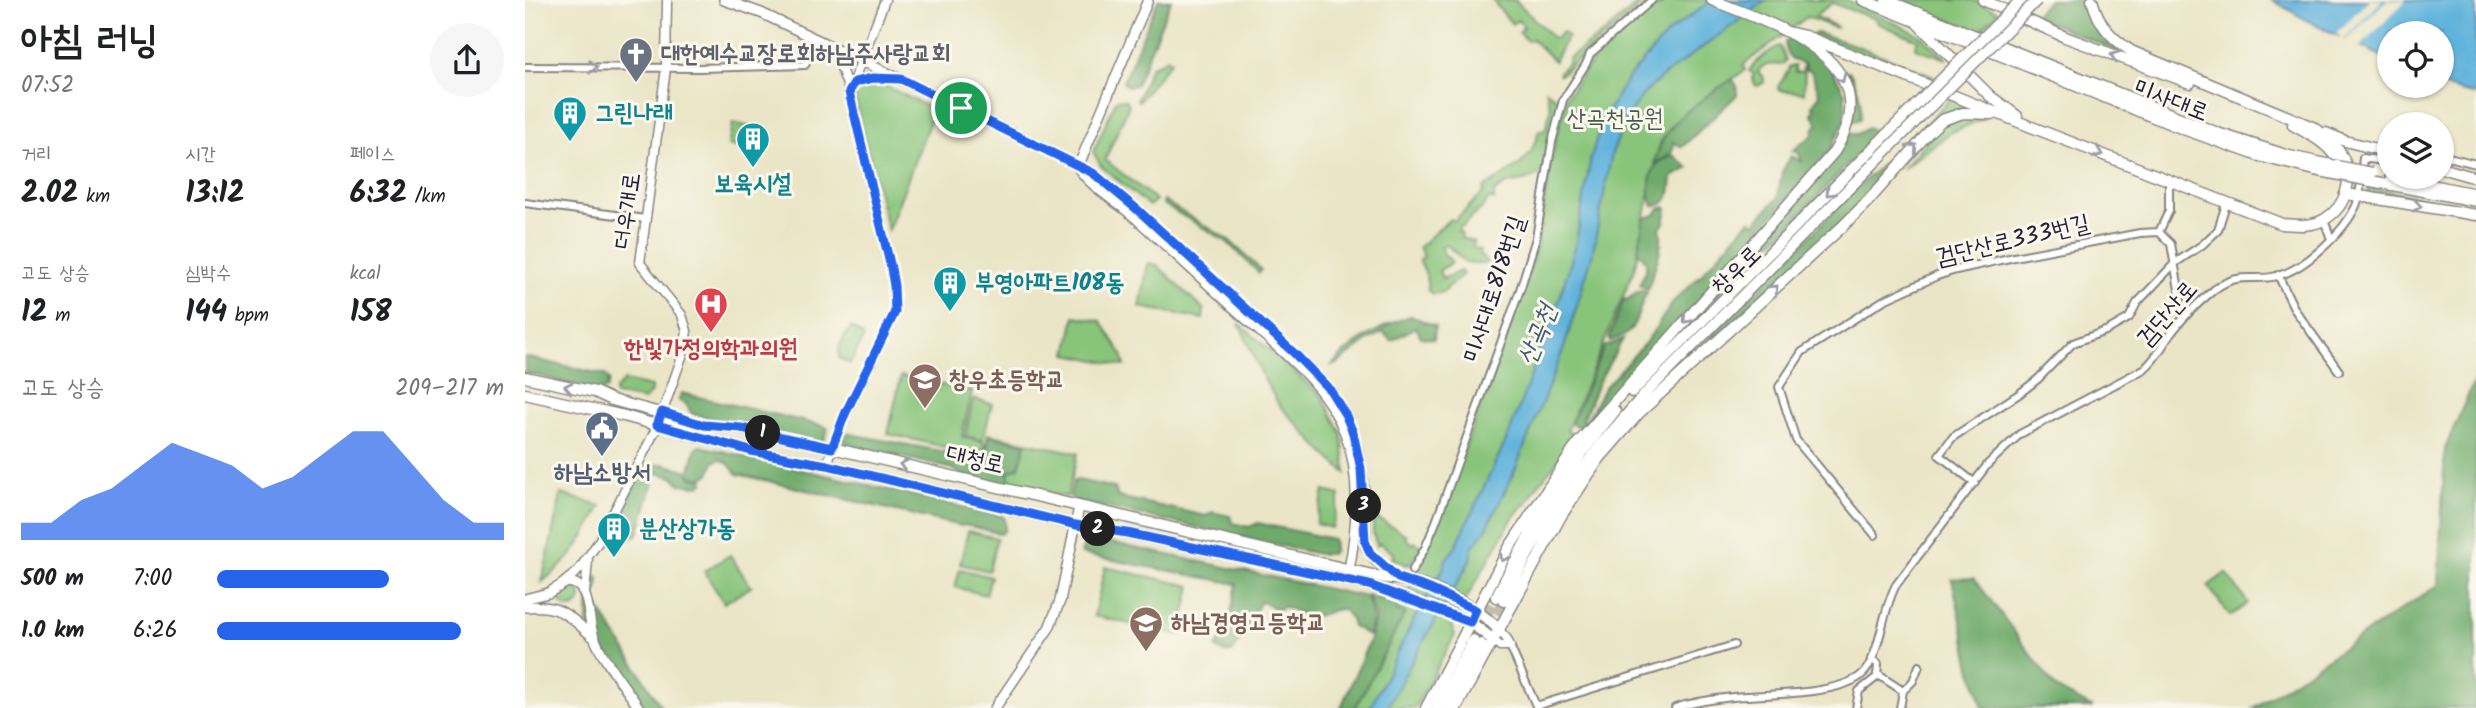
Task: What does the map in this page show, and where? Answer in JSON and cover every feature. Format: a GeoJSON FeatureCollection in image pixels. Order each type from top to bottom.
{"type":"FeatureCollection","features":[{"type":"Feature","properties":{"kind":"main road"},"geometry":{"type":"LineString","coordinates":[[724,0],[761,13],[1093,173],[1139,211],[1295,354],[1330,390],[1346,416],[1358,451],[1364,490],[1366,547],[1375,560],[1398,578]]}},
{"type":"Feature","properties":{"kind":"main road"},"geometry":{"type":"LineString","coordinates":[[1078,167],[1148,0]]}},
{"type":"Feature","properties":{"kind":"main road"},"geometry":{"type":"LineString","coordinates":[[1426,708],[1509,548],[1578,443],[1818,171],[1840,142],[1848,114],[1848,97],[1840,73],[1826,55],[1782,28],[1712,0]]}},
{"type":"Feature","properties":{"kind":"main road","name":"미사대로"},"geometry":{"type":"LineString","coordinates":[[1863,0],[2186,130],[2259,156],[2371,177],[2476,201]]}},
{"type":"Feature","properties":{"kind":"main road","name":"미사대로"},"geometry":{"type":"LineString","coordinates":[[1886,0],[2220,134],[2316,166]]}},
{"type":"Feature","properties":{"kind":"main road"},"geometry":{"type":"LineString","coordinates":[[1983,0],[2065,37],[2198,86],[2332,142]]}},
{"type":"Feature","properties":{"kind":"main road","name":"창우로"},"geometry":{"type":"LineString","coordinates":[[2021,0],[1612,414],[1543,511],[1500,599],[1562,497],[1603,442],[1643,396],[2037,0]]}},
{"type":"Feature","properties":{"kind":"main road"},"geometry":{"type":"LineString","coordinates":[[2092,0],[2104,29],[2131,51],[2345,141],[2377,149]]}},
{"type":"Feature","properties":{"kind":"main road"},"geometry":{"type":"LineString","coordinates":[[1915,21],[1990,96],[2034,128]]}},
{"type":"Feature","properties":{"kind":"main road"},"geometry":{"type":"LineString","coordinates":[[1792,33],[2282,224],[2302,226],[2324,220],[2334,212],[2347,194],[2347,167],[2341,153],[2315,128]]}},
{"type":"Feature","properties":{"kind":"main road"},"geometry":{"type":"LineString","coordinates":[[849,92],[855,82],[873,78],[901,79]]}},
{"type":"Feature","properties":{"kind":"main road"},"geometry":{"type":"LineString","coordinates":[[1456,708],[1497,628],[1561,516],[1599,459],[1639,413],[1851,218],[1929,132],[1952,116],[2001,114]]}},
{"type":"Feature","properties":{"kind":"main road"},"geometry":{"type":"LineString","coordinates":[[2262,217],[2302,221],[2313,219],[2338,200],[2343,175],[2332,151],[2293,125]]}},
{"type":"Feature","properties":{"kind":"main road"},"geometry":{"type":"LineString","coordinates":[[1078,167],[1087,180],[1123,206],[1294,363],[1328,401],[1345,433],[1355,475],[1355,537],[1348,575]]}},
{"type":"Feature","properties":{"kind":"main road"},"geometry":{"type":"LineString","coordinates":[[2454,172],[2476,178]]}},
{"type":"Feature","properties":{"kind":"main road","name":"미사대로"},"geometry":{"type":"LineString","coordinates":[[2371,177],[2377,177]]}},
{"type":"Feature","properties":{"kind":"main road","name":"미사대로"},"geometry":{"type":"LineString","coordinates":[[2452,189],[2476,194]]}},
{"type":"Feature","properties":{"kind":"main road"},"geometry":{"type":"LineString","coordinates":[[2347,194],[2476,215]]}},
{"type":"Feature","properties":{"kind":"main road","name":"대청로"},"geometry":{"type":"LineString","coordinates":[[525,377],[595,392],[612,400],[704,425],[741,428],[832,448],[1348,575],[1455,615],[1470,622],[1492,639]]}},
{"type":"Feature","properties":{"kind":"main road","name":"대청로"},"geometry":{"type":"LineString","coordinates":[[525,394],[657,425],[751,451],[827,465],[1076,525],[1348,575],[1398,578],[1476,610],[1497,628]]}},
{"type":"Feature","properties":{"kind":"main road"},"geometry":{"type":"LineString","coordinates":[[995,708],[1049,628],[1060,601],[1079,507]]}},
{"type":"Feature","properties":{"kind":"main road"},"geometry":{"type":"LineString","coordinates":[[525,600],[548,593],[560,585],[573,582],[578,584],[585,595],[594,637]]}},
{"type":"Feature","properties":{"kind":"main road"},"geometry":{"type":"LineString","coordinates":[[560,585],[554,595],[563,611],[594,637],[639,708]]}},
{"type":"Feature","properties":{"kind":"main road"},"geometry":{"type":"LineString","coordinates":[[525,607],[538,606],[563,611],[582,608],[585,595]]}},
{"type":"Feature","properties":{"kind":"main road"},"geometry":{"type":"LineString","coordinates":[[1437,708],[1477,642],[1447,708]]}},
{"type":"Feature","properties":{"kind":"street","name":"더우개로"},"geometry":{"type":"LineString","coordinates":[[560,585],[589,558],[657,425],[678,373],[687,331],[682,314],[640,263],[666,68],[667,0]]}},
{"type":"Feature","properties":{"kind":"street"},"geometry":{"type":"LineString","coordinates":[[849,92],[885,0]]}},
{"type":"Feature","properties":{"kind":"street","name":"미사대로818번길"},"geometry":{"type":"LineString","coordinates":[[1412,571],[1436,522],[1524,277],[1536,238],[1552,142],[1563,100],[1586,65],[1590,54],[1652,0]]}},
{"type":"Feature","properties":{"kind":"street"},"geometry":{"type":"LineString","coordinates":[[525,67],[805,65],[816,39]]}},
{"type":"Feature","properties":{"kind":"street"},"geometry":{"type":"LineString","coordinates":[[827,465],[845,414],[895,312],[891,268],[849,92],[834,48]]}},
{"type":"Feature","properties":{"kind":"street","name":"검단산로"},"geometry":{"type":"LineString","coordinates":[[1871,659],[1896,585],[1997,454],[2020,434],[2150,364],[2184,318],[2203,299],[2226,283],[2250,276],[2278,275],[2302,264],[2331,239],[2348,219],[2359,197],[2363,158],[2377,160]]}},
{"type":"Feature","properties":{"kind":"street"},"geometry":{"type":"LineString","coordinates":[[2454,158],[2476,164]]}},
{"type":"Feature","properties":{"kind":"street"},"geometry":{"type":"LineString","coordinates":[[2169,182],[2169,211],[2159,232],[2171,244],[2184,318]]}},
{"type":"Feature","properties":{"kind":"street"},"geometry":{"type":"LineString","coordinates":[[525,203],[646,219]]}},
{"type":"Feature","properties":{"kind":"street"},"geometry":{"type":"LineString","coordinates":[[2175,263],[2202,245],[2218,230],[2226,204]]}},
{"type":"Feature","properties":{"kind":"street"},"geometry":{"type":"LineString","coordinates":[[2324,220],[2331,239]]}},
{"type":"Feature","properties":{"kind":"street","name":"검단산로333번길"},"geometry":{"type":"LineString","coordinates":[[1875,535],[1796,440],[1779,387],[1802,352],[1884,299],[1956,270],[2128,235],[2159,232]]}},
{"type":"Feature","properties":{"kind":"street","name":"검단산로"},"geometry":{"type":"LineString","coordinates":[[1975,483],[1939,455],[1953,437],[2019,394],[2038,379],[2073,343],[2108,330],[2129,318],[2137,303],[2175,263]]}},
{"type":"Feature","properties":{"kind":"street"},"geometry":{"type":"LineString","coordinates":[[2278,275],[2295,310],[2339,371]]}},
{"type":"Feature","properties":{"kind":"street","name":"더우개로"},"geometry":{"type":"LineString","coordinates":[[585,595],[589,558]]}},
{"type":"Feature","properties":{"kind":"street"},"geometry":{"type":"LineString","coordinates":[[1497,628],[1516,655],[1537,707],[1734,645]]}},
{"type":"Feature","properties":{"kind":"street"},"geometry":{"type":"LineString","coordinates":[[1492,639],[1500,646],[1510,646]]}},
{"type":"Feature","properties":{"kind":"street"},"geometry":{"type":"LineString","coordinates":[[1675,708],[1720,698],[1831,688],[1862,675],[1871,659],[1878,664],[1877,674],[1859,691],[1856,708]]}},
{"type":"Feature","properties":{"kind":"street"},"geometry":{"type":"LineString","coordinates":[[1900,708],[1903,691],[1913,681],[1919,666]]}},
{"type":"Feature","properties":{"kind":"street"},"geometry":{"type":"LineString","coordinates":[[1877,674],[1903,691]]}},
{"type":"Feature","properties":{"kind":"green space"},"geometry":{"type":"Polygon","coordinates":[[[1158,0],[1171,0],[1136,85],[1128,87],[1123,82],[1158,0]]]}},
{"type":"Feature","properties":{"kind":"green space"},"geometry":{"type":"Polygon","coordinates":[[[1492,0],[1515,0],[1554,39],[1563,32],[1568,36],[1554,61],[1532,39],[1527,41],[1519,32],[1524,27],[1518,20],[1512,24],[1492,0]]]}},
{"type":"Feature","properties":{"kind":"green space"},"geometry":{"type":"Polygon","coordinates":[[[1645,0],[1631,15],[1560,75],[1559,72],[1570,57],[1605,32],[1645,0]]]}},
{"type":"Feature","properties":{"kind":"green space","name":"산곡천공원"},"geometry":{"type":"Polygon","coordinates":[[[1664,0],[1847,0],[1920,35],[1947,59],[1915,48],[1918,40],[1877,23],[1878,20],[1832,3],[1815,16],[1836,28],[1807,17],[1743,65],[1745,70],[1672,125],[1660,143],[1634,270],[1567,431],[1578,435],[1535,489],[1526,505],[1514,516],[1451,625],[1455,635],[1415,708],[1341,708],[1371,637],[1375,614],[1368,595],[1398,604],[1410,587],[1427,550],[1526,283],[1537,244],[1556,136],[1567,96],[1597,55],[1658,5],[1662,6],[1660,3],[1664,0]]]}},
{"type":"Feature","properties":{"kind":"green space"},"geometry":{"type":"Polygon","coordinates":[[[1899,0],[1973,0],[1999,12],[1979,32],[1899,0]]]}},
{"type":"Feature","properties":{"kind":"green space"},"geometry":{"type":"Polygon","coordinates":[[[2049,0],[2084,0],[2095,27],[2104,37],[2127,53],[2165,71],[2033,16],[2049,0]]]}},
{"type":"Feature","properties":{"kind":"green space"},"geometry":{"type":"Polygon","coordinates":[[[1817,33],[1934,76],[1929,81],[1812,35],[1817,33]]]}},
{"type":"Feature","properties":{"kind":"green space"},"geometry":{"type":"Polygon","coordinates":[[[1790,39],[1814,50],[1827,60],[1845,93],[1845,120],[1831,148],[1584,430],[1571,423],[1604,347],[1623,339],[1599,381],[1582,422],[1587,420],[1604,388],[1646,342],[1674,301],[1750,220],[1755,223],[1778,197],[1782,172],[1791,156],[1802,161],[1799,153],[1792,151],[1813,135],[1814,128],[1819,124],[1812,114],[1815,108],[1812,106],[1820,95],[1811,71],[1806,70],[1805,64],[1792,60],[1789,56],[1785,41],[1790,39]]]}},
{"type":"Feature","properties":{"kind":"green space"},"geometry":{"type":"Polygon","coordinates":[[[1780,46],[1786,60],[1783,64],[1763,66],[1758,72],[1764,82],[1755,85],[1752,78],[1754,74],[1749,71],[1754,64],[1780,46]]]}},
{"type":"Feature","properties":{"kind":"green space"},"geometry":{"type":"Polygon","coordinates":[[[1167,58],[1171,61],[1139,101],[1137,100],[1151,66],[1167,58]]]}},
{"type":"Feature","properties":{"kind":"green space"},"geometry":{"type":"Polygon","coordinates":[[[1803,65],[1804,93],[1779,90],[1789,66],[1795,66],[1795,72],[1802,72],[1803,65]]]}},
{"type":"Feature","properties":{"kind":"green space"},"geometry":{"type":"Polygon","coordinates":[[[1849,71],[1861,106],[1860,119],[1851,122],[1852,98],[1844,72],[1849,71]]]}},
{"type":"Feature","properties":{"kind":"green space"},"geometry":{"type":"Polygon","coordinates":[[[868,77],[934,110],[888,231],[854,93],[854,87],[868,77]]]}},
{"type":"Feature","properties":{"kind":"green space"},"geometry":{"type":"Polygon","coordinates":[[[1732,79],[1737,86],[1737,95],[1682,147],[1673,142],[1669,155],[1655,162],[1659,148],[1674,124],[1696,104],[1732,79]]]}},
{"type":"Feature","properties":{"kind":"green space"},"geometry":{"type":"Polygon","coordinates":[[[1546,90],[1556,98],[1559,105],[1551,129],[1543,172],[1533,178],[1500,188],[1494,193],[1494,200],[1489,198],[1464,226],[1460,225],[1458,231],[1462,233],[1461,238],[1474,242],[1473,248],[1480,250],[1479,254],[1487,262],[1466,263],[1446,244],[1442,247],[1443,253],[1452,262],[1439,271],[1443,279],[1460,271],[1463,274],[1444,292],[1433,294],[1428,291],[1426,275],[1419,260],[1424,257],[1419,247],[1450,219],[1454,221],[1484,192],[1483,189],[1525,159],[1539,131],[1545,130],[1551,109],[1546,90]]]}},
{"type":"Feature","properties":{"kind":"green space"},"geometry":{"type":"Polygon","coordinates":[[[1951,98],[1972,108],[1943,116],[1907,149],[1901,148],[1951,98]]]}},
{"type":"Feature","properties":{"kind":"green space"},"geometry":{"type":"Polygon","coordinates":[[[1116,100],[1126,100],[1129,105],[1105,160],[1156,200],[1149,206],[1101,166],[1093,152],[1116,100]]]}},
{"type":"Feature","properties":{"kind":"green space"},"geometry":{"type":"Polygon","coordinates":[[[1962,117],[1985,118],[1950,133],[1902,169],[1941,125],[1962,117]]]}},
{"type":"Feature","properties":{"kind":"green space"},"geometry":{"type":"Polygon","coordinates":[[[733,123],[769,131],[764,153],[728,145],[733,123]]]}},
{"type":"Feature","properties":{"kind":"green space"},"geometry":{"type":"Polygon","coordinates":[[[1868,128],[1878,132],[1810,205],[1684,330],[1846,134],[1857,134],[1868,128]]]}},
{"type":"Feature","properties":{"kind":"green space"},"geometry":{"type":"Polygon","coordinates":[[[1898,151],[1900,156],[1849,216],[1671,377],[1866,179],[1898,151]]]}},
{"type":"Feature","properties":{"kind":"green space"},"geometry":{"type":"Polygon","coordinates":[[[1673,155],[1689,168],[1672,177],[1667,200],[1653,206],[1650,196],[1652,172],[1658,163],[1673,155]]]}},
{"type":"Feature","properties":{"kind":"green space"},"geometry":{"type":"Polygon","coordinates":[[[2368,189],[2476,208],[2476,213],[2368,194],[2368,189]]]}},
{"type":"Feature","properties":{"kind":"green space"},"geometry":{"type":"Polygon","coordinates":[[[1164,201],[1229,240],[1261,270],[1259,273],[1227,242],[1163,204],[1164,201]]]}},
{"type":"Feature","properties":{"kind":"green space"},"geometry":{"type":"Polygon","coordinates":[[[1660,208],[1667,209],[1664,223],[1660,228],[1660,250],[1648,289],[1639,285],[1646,270],[1646,261],[1641,254],[1637,254],[1644,218],[1655,215],[1660,208]]]}},
{"type":"Feature","properties":{"kind":"green space"},"geometry":{"type":"Polygon","coordinates":[[[1148,263],[1157,265],[1204,310],[1203,319],[1140,307],[1148,263]]]}},
{"type":"Feature","properties":{"kind":"green space"},"geometry":{"type":"Polygon","coordinates":[[[1643,290],[1647,293],[1630,330],[1610,341],[1624,299],[1627,300],[1643,290]]]}},
{"type":"Feature","properties":{"kind":"green space"},"geometry":{"type":"Polygon","coordinates":[[[1075,316],[1101,321],[1122,354],[1125,366],[1067,354],[1075,316]]]}},
{"type":"Feature","properties":{"kind":"green space"},"geometry":{"type":"Polygon","coordinates":[[[1411,316],[1435,326],[1434,339],[1421,337],[1416,327],[1391,341],[1383,332],[1332,365],[1348,349],[1368,336],[1411,316]]]}},
{"type":"Feature","properties":{"kind":"green space"},"geometry":{"type":"Polygon","coordinates":[[[1239,323],[1322,396],[1342,434],[1346,473],[1279,405],[1263,377],[1239,323]]]}},
{"type":"Feature","properties":{"kind":"green space"},"geometry":{"type":"Polygon","coordinates":[[[851,327],[864,337],[850,364],[839,358],[839,346],[851,327]]]}},
{"type":"Feature","properties":{"kind":"green space"},"geometry":{"type":"Polygon","coordinates":[[[525,357],[605,375],[609,380],[607,389],[602,391],[525,373],[525,357]]]}},
{"type":"Feature","properties":{"kind":"green space"},"geometry":{"type":"Polygon","coordinates":[[[901,376],[972,391],[962,437],[984,442],[981,455],[888,434],[901,376]]]}},
{"type":"Feature","properties":{"kind":"green space"},"geometry":{"type":"Polygon","coordinates":[[[2476,377],[2476,708],[2253,708],[2438,585],[2445,448],[2476,377]]]}},
{"type":"Feature","properties":{"kind":"green space"},"geometry":{"type":"Polygon","coordinates":[[[624,381],[651,387],[651,392],[645,400],[615,395],[615,390],[624,381]]]}},
{"type":"Feature","properties":{"kind":"green space"},"geometry":{"type":"Polygon","coordinates":[[[681,393],[828,429],[823,442],[816,443],[692,414],[686,404],[679,401],[681,393]]]}},
{"type":"Feature","properties":{"kind":"green space"},"geometry":{"type":"Polygon","coordinates":[[[973,399],[992,404],[983,440],[965,436],[973,399]]]}},
{"type":"Feature","properties":{"kind":"green space"},"geometry":{"type":"Polygon","coordinates":[[[845,433],[984,459],[990,436],[1026,444],[1019,467],[1008,472],[1010,482],[1007,485],[962,475],[953,469],[846,444],[843,438],[845,433]]]}},
{"type":"Feature","properties":{"kind":"green space"},"geometry":{"type":"Polygon","coordinates":[[[988,434],[1078,453],[1067,497],[979,477],[988,434]]]}},
{"type":"Feature","properties":{"kind":"green space"},"geometry":{"type":"Polygon","coordinates":[[[700,446],[1002,516],[1005,519],[1005,530],[1001,534],[961,526],[737,474],[728,463],[720,459],[714,462],[710,473],[704,478],[691,476],[690,469],[696,448],[700,446]]]}},
{"type":"Feature","properties":{"kind":"green space"},"geometry":{"type":"Polygon","coordinates":[[[662,464],[687,470],[690,477],[703,479],[703,483],[698,486],[680,484],[673,477],[656,473],[638,534],[632,537],[613,533],[611,524],[641,470],[647,466],[662,464]]]}},
{"type":"Feature","properties":{"kind":"green space"},"geometry":{"type":"Polygon","coordinates":[[[1074,481],[1115,488],[1118,497],[1206,516],[1212,512],[1230,516],[1233,523],[1249,527],[1258,523],[1333,539],[1334,550],[1331,554],[1318,554],[1072,500],[1070,496],[1074,481]]]}},
{"type":"Feature","properties":{"kind":"green space"},"geometry":{"type":"Polygon","coordinates":[[[1324,491],[1340,495],[1332,528],[1316,524],[1324,491]]]}},
{"type":"Feature","properties":{"kind":"green space"},"geometry":{"type":"Polygon","coordinates":[[[561,494],[601,506],[576,548],[562,565],[542,582],[561,494]]]}},
{"type":"Feature","properties":{"kind":"green space"},"geometry":{"type":"Polygon","coordinates":[[[1373,516],[1407,535],[1405,538],[1413,544],[1415,542],[1422,546],[1408,565],[1391,558],[1394,554],[1380,543],[1377,546],[1373,534],[1373,516]]]}},
{"type":"Feature","properties":{"kind":"green space"},"geometry":{"type":"Polygon","coordinates":[[[968,531],[997,538],[989,571],[960,564],[968,531]]]}},
{"type":"Feature","properties":{"kind":"green space"},"geometry":{"type":"Polygon","coordinates":[[[1093,539],[1367,597],[1372,614],[1369,636],[1352,626],[1352,621],[1343,609],[1312,616],[1283,606],[1278,610],[1261,601],[1233,652],[1224,653],[1216,648],[1228,626],[1237,584],[1081,554],[1084,545],[1093,539]]]}},
{"type":"Feature","properties":{"kind":"green space"},"geometry":{"type":"Polygon","coordinates":[[[730,555],[751,587],[724,603],[704,571],[730,555]]]}},
{"type":"Feature","properties":{"kind":"green space"},"geometry":{"type":"Polygon","coordinates":[[[1105,567],[1191,586],[1180,635],[1094,616],[1105,567]]]}},
{"type":"Feature","properties":{"kind":"green space"},"geometry":{"type":"Polygon","coordinates":[[[960,569],[991,577],[986,595],[955,587],[960,569]]]}},
{"type":"Feature","properties":{"kind":"green space"},"geometry":{"type":"Polygon","coordinates":[[[2226,573],[2248,603],[2230,616],[2208,586],[2226,573]]]}},
{"type":"Feature","properties":{"kind":"green space"},"geometry":{"type":"Polygon","coordinates":[[[588,576],[599,578],[595,602],[662,708],[643,708],[594,636],[588,622],[588,576]]]}},
{"type":"Feature","properties":{"kind":"green space"},"geometry":{"type":"Polygon","coordinates":[[[1974,578],[2057,689],[2093,708],[1983,708],[1952,579],[1974,578]]]}},
{"type":"Feature","properties":{"kind":"green space"},"geometry":{"type":"Polygon","coordinates":[[[566,586],[574,586],[581,593],[581,601],[574,608],[566,608],[559,601],[559,593],[566,586]]]}},
{"type":"Feature","properties":{"kind":"green space"},"geometry":{"type":"Polygon","coordinates":[[[1368,595],[1398,605],[1396,609],[1405,613],[1355,708],[1341,708],[1371,637],[1375,614],[1368,595]]]}},
{"type":"Feature","properties":{"kind":"water"},"geometry":{"type":"Polygon","coordinates":[[[1712,0],[1767,0],[1662,77],[1643,95],[1627,116],[1612,153],[1592,256],[1564,348],[1515,470],[1486,530],[1472,547],[1472,557],[1387,708],[1370,708],[1415,617],[1446,559],[1455,548],[1509,434],[1559,300],[1575,248],[1591,157],[1602,121],[1628,78],[1670,31],[1712,0]]]}},
{"type":"Feature","properties":{"kind":"water"},"geometry":{"type":"Polygon","coordinates":[[[2272,0],[2476,0],[2476,95],[2454,89],[2454,21],[2377,21],[2377,54],[2308,21],[2272,0]]]}},
{"type":"Feature","properties":{"kind":"pier"},"geometry":{"type":"Polygon","coordinates":[[[2369,0],[2382,0],[2343,40],[2336,33],[2369,0]]]}},
{"type":"Feature","properties":{"kind":"pier"},"geometry":{"type":"Polygon","coordinates":[[[2387,0],[2406,0],[2385,21],[2377,21],[2377,30],[2358,49],[2343,42],[2387,0]]]}},
{"type":"Feature","properties":{"kind":"tunnel"},"geometry":{"type":"LineString","coordinates":[[1473,640],[1496,597]]}},
{"type":"Feature","properties":{"kind":"tunnel"},"geometry":{"type":"LineString","coordinates":[[1483,641],[1504,601]]}},
{"type":"Feature","properties":{"kind":"place","name":"대한예수교장로회하남주사랑교회"},"geometry":{"type":"Point","coordinates":[636,84]}},
{"type":"Feature","properties":{"kind":"place","name":"그린나래"},"geometry":{"type":"Point","coordinates":[570,143]}},
{"type":"Feature","properties":{"kind":"place","name":"보육시설"},"geometry":{"type":"Point","coordinates":[753,169]}},
{"type":"Feature","properties":{"kind":"place","name":"부영아파트108동"},"geometry":{"type":"Point","coordinates":[950,313]}},
{"type":"Feature","properties":{"kind":"place","name":"한빛가정의학과의원"},"geometry":{"type":"Point","coordinates":[711,334]}},
{"type":"Feature","properties":{"kind":"place","name":"창우초등학교"},"geometry":{"type":"Point","coordinates":[925,410]}},
{"type":"Feature","properties":{"kind":"place","name":"하남소방서"},"geometry":{"type":"Point","coordinates":[602,458]}},
{"type":"Feature","properties":{"kind":"place","name":"분산상가동"},"geometry":{"type":"Point","coordinates":[614,559]}},
{"type":"Feature","properties":{"kind":"place","name":"하남경영고등학교"},"geometry":{"type":"Point","coordinates":[1146,653]}},
{"type":"Feature","properties":{"kind":"route"},"geometry":{"type":"LineString","coordinates":[[873,78],[901,79],[961,108],[1093,173],[1139,211],[1318,376],[1339,404],[1353,433],[1364,490],[1365,541],[1368,550],[1375,560],[1398,578],[1476,610],[1470,622],[1369,585],[1127,533],[1076,525],[827,465],[751,451],[657,425],[662,412],[704,425],[741,428],[832,448],[845,414],[895,312],[891,268],[849,92],[855,82],[873,78]]}},
{"type":"Feature","properties":{"kind":"water label","name":"산곡천"},"geometry":{"type":"Point","coordinates":[1538,335]}}]}
